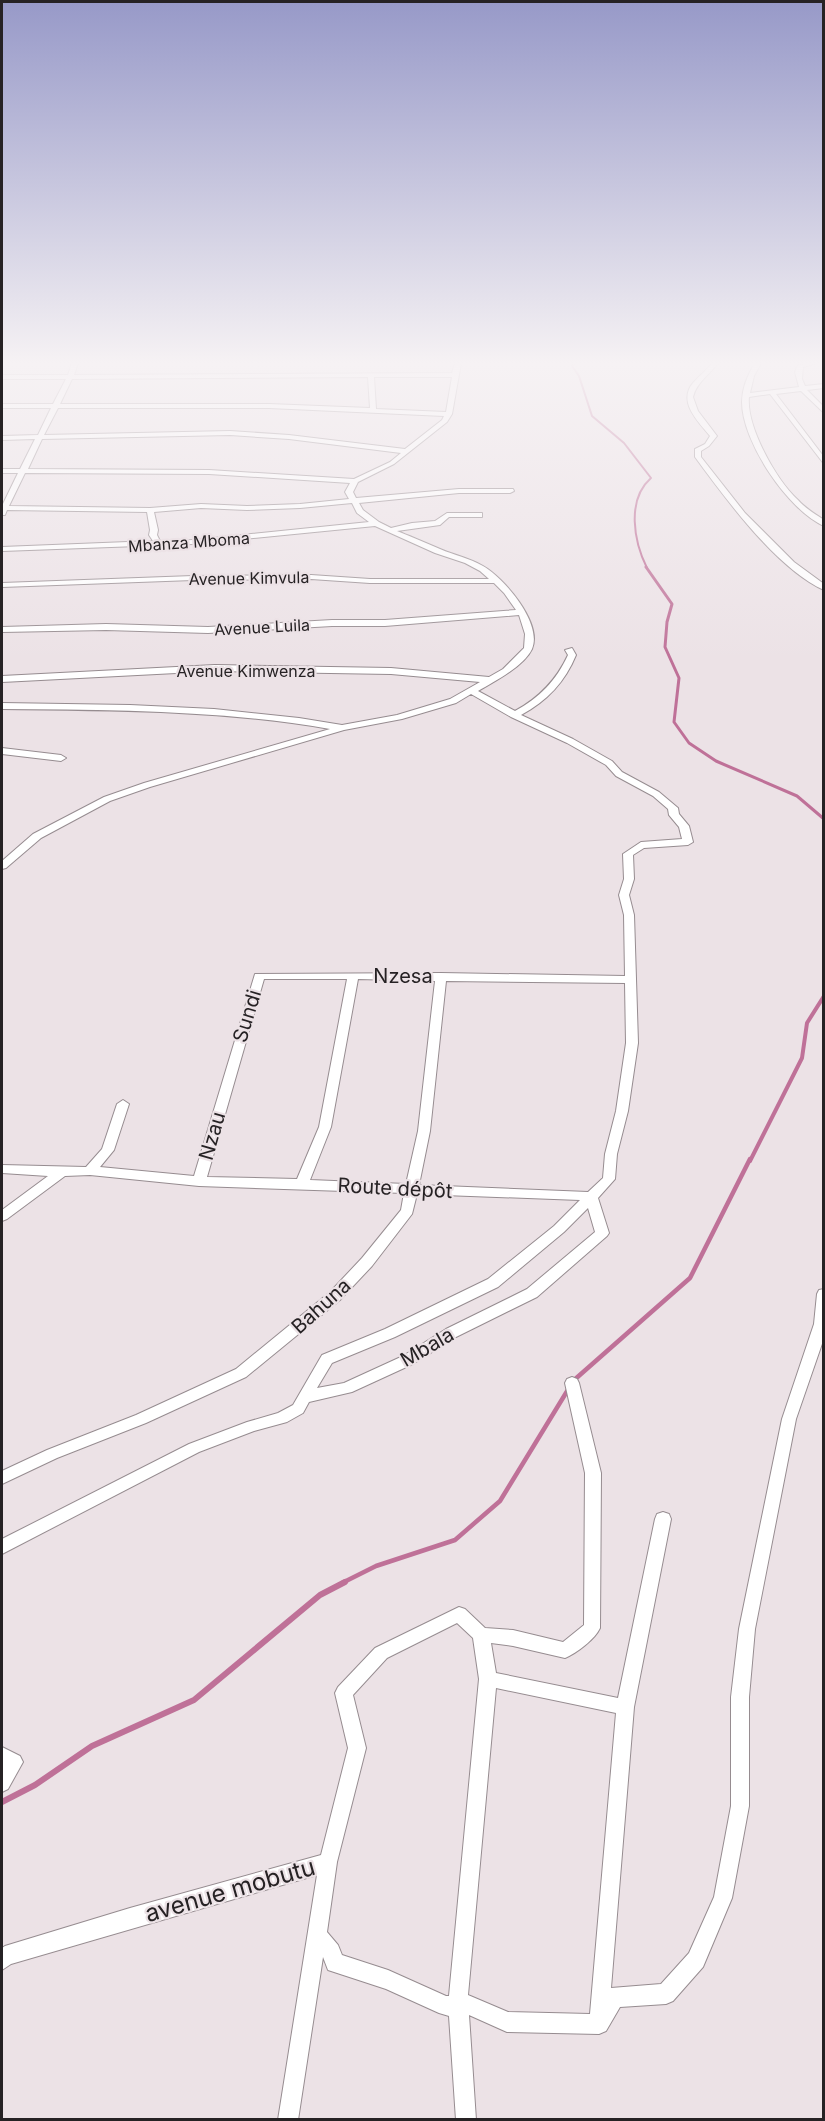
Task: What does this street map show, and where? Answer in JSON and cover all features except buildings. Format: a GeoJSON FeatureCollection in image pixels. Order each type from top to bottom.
{"type":"FeatureCollection","features":[{"type":"Feature","properties":{"kind":"street"},"geometry":{"type":"LineString","coordinates":[[28,462],[2,510],[150,510],[201,506],[300,506],[454,492],[510,490]]}},
{"type":"Feature","properties":{"kind":"street"},"geometry":{"type":"LineString","coordinates":[[2,471],[209,472],[355,481],[393,462]]}},
{"type":"Feature","properties":{"kind":"street"},"geometry":{"type":"LineString","coordinates":[[703,462],[742,515],[791,564],[824,588]]}},
{"type":"Feature","properties":{"kind":"street"},"geometry":{"type":"LineString","coordinates":[[767,462],[777,481],[795,502],[824,524]]}},
{"type":"Feature","properties":{"kind":"street"},"geometry":{"type":"LineString","coordinates":[[2,866],[37,836],[107,799],[147,785],[343,728],[399,717],[453,701],[506,671],[528,648],[529,634],[522,612],[496,581],[483,569],[468,561],[375,524],[352,500],[350,490],[355,481]]}},
{"type":"Feature","properties":{"kind":"street"},"geometry":{"type":"LineString","coordinates":[[150,510],[153,535],[158,544]]}},
{"type":"Feature","properties":{"kind":"street"},"geometry":{"type":"LineString","coordinates":[[390,530],[437,523],[447,515],[479,515]]}},
{"type":"Feature","properties":{"kind":"street","name":"Mbanza Mboma"},"geometry":{"type":"LineString","coordinates":[[2,549],[158,544],[255,537],[375,524]]}},
{"type":"Feature","properties":{"kind":"street","name":"Avenue Kimvula"},"geometry":{"type":"LineString","coordinates":[[2,585],[193,578],[496,581]]}},
{"type":"Feature","properties":{"kind":"street","name":"Avenue Luila"},"geometry":{"type":"LineString","coordinates":[[2,630],[106,627],[208,630],[332,623],[385,623],[522,612]]}},
{"type":"Feature","properties":{"kind":"street"},"geometry":{"type":"LineString","coordinates":[[514,715],[536,703],[553,687],[568,666],[572,655],[569,650]]}},
{"type":"Feature","properties":{"kind":"street","name":"Avenue Kimwenza"},"geometry":{"type":"LineString","coordinates":[[2,679],[215,668],[391,671],[490,680]]}},
{"type":"Feature","properties":{"kind":"street"},"geometry":{"type":"LineString","coordinates":[[2,1547],[194,1448],[252,1426],[282,1418],[298,1408],[327,1359],[390,1333],[493,1283],[559,1229],[609,1179],[610,1154],[622,1111],[632,1043],[629,915],[624,895],[629,879],[628,854],[641,845],[688,842],[684,826],[674,815],[670,806],[656,794],[618,773],[609,762],[514,715],[472,691]]}},
{"type":"Feature","properties":{"kind":"street"},"geometry":{"type":"LineString","coordinates":[[2,706],[194,709],[259,715],[343,728]]}},
{"type":"Feature","properties":{"kind":"street"},"geometry":{"type":"LineString","coordinates":[[2,752],[61,758]]}},
{"type":"Feature","properties":{"kind":"street","name":"Sundi"},"geometry":{"type":"LineString","coordinates":[[235,1056],[259,976],[353,976]]}},
{"type":"Feature","properties":{"kind":"street","name":"Nzesa"},"geometry":{"type":"LineString","coordinates":[[302,1182],[325,1127],[353,976],[629,980]]}},
{"type":"Feature","properties":{"kind":"street","name":"Bahuna"},"geometry":{"type":"LineString","coordinates":[[2,1478],[52,1454],[141,1419],[241,1373],[335,1296],[368,1262],[407,1210],[424,1131],[441,976]]}},
{"type":"Feature","properties":{"kind":"street","name":"Nzau"},"geometry":{"type":"LineString","coordinates":[[62,1172],[90,1171],[199,1181],[235,1056]]}},
{"type":"Feature","properties":{"kind":"street"},"geometry":{"type":"LineString","coordinates":[[90,1171],[108,1150],[123,1104]]}},
{"type":"Feature","properties":{"kind":"street"},"geometry":{"type":"LineString","coordinates":[[2,1169],[62,1172]]}},
{"type":"Feature","properties":{"kind":"street"},"geometry":{"type":"LineString","coordinates":[[2,1216],[62,1172]]}},
{"type":"Feature","properties":{"kind":"street","name":"Route dépôt"},"geometry":{"type":"LineString","coordinates":[[199,1181],[302,1182],[411,1190],[583,1195],[592,1198]]}},
{"type":"Feature","properties":{"kind":"street","name":"Mbala"},"geometry":{"type":"LineString","coordinates":[[304,1397],[347,1388],[388,1370],[451,1333],[532,1293],[602,1233],[592,1198]]}},
{"type":"Feature","properties":{"kind":"street"},"geometry":{"type":"LineString","coordinates":[[599,2024],[614,1997],[666,1994],[696,1960],[723,1898],[740,1806],[740,1697],[747,1629],[789,1419],[821,1324],[824,1294]]}},
{"type":"Feature","properties":{"kind":"street"},"geometry":{"type":"LineString","coordinates":[[466,2120],[458,2000],[488,1679],[481,1635],[513,1638],[565,1650],[592,1628],[593,1473],[572,1383]]}},
{"type":"Feature","properties":{"kind":"street"},"geometry":{"type":"LineString","coordinates":[[599,2024],[625,1707],[663,1519]]}},
{"type":"Feature","properties":{"kind":"street","name":"avenue mobutu"},"geometry":{"type":"LineString","coordinates":[[2,1960],[5,1956],[130,1918],[327,1862],[357,1748],[344,1693],[381,1653],[459,1614],[481,1635]]}},
{"type":"Feature","properties":{"kind":"street"},"geometry":{"type":"LineString","coordinates":[[488,1679],[625,1707]]}},
{"type":"Feature","properties":{"kind":"street"},"geometry":{"type":"LineString","coordinates":[[2,1755],[14,1762],[2,1783]]}},
{"type":"Feature","properties":{"kind":"street"},"geometry":{"type":"LineString","coordinates":[[288,2120],[327,1862]]}},
{"type":"Feature","properties":{"kind":"street"},"geometry":{"type":"LineString","coordinates":[[316,1934],[331,1952],[334,1963],[388,1980],[446,2006],[454,2005],[458,2000]]}},
{"type":"Feature","properties":{"kind":"street"},"geometry":{"type":"LineString","coordinates":[[458,2000],[507,2022],[599,2024]]}},
{"type":"Feature","properties":{"kind":"waterway"},"geometry":{"type":"LineString","coordinates":[[639,462],[651,478],[643,487],[635,509],[636,534],[647,568]]}},
{"type":"Feature","properties":{"kind":"waterway"},"geometry":{"type":"LineString","coordinates":[[646,567],[672,604],[667,622],[665,647],[679,678],[674,722],[689,743],[716,761],[797,796],[824,819]]}},
{"type":"Feature","properties":{"kind":"waterway"},"geometry":{"type":"LineString","coordinates":[[750,1161],[802,1058],[807,1023],[824,996]]}},
{"type":"Feature","properties":{"kind":"waterway"},"geometry":{"type":"LineString","coordinates":[[573,1381],[690,1278],[750,1159]]}},
{"type":"Feature","properties":{"kind":"waterway"},"geometry":{"type":"LineString","coordinates":[[342,1583],[376,1566],[455,1540],[500,1501],[569,1388]]}},
{"type":"Feature","properties":{"kind":"waterway"},"geometry":{"type":"LineString","coordinates":[[2,1802],[35,1785],[92,1746],[194,1700],[320,1595],[345,1582]]}}]}
